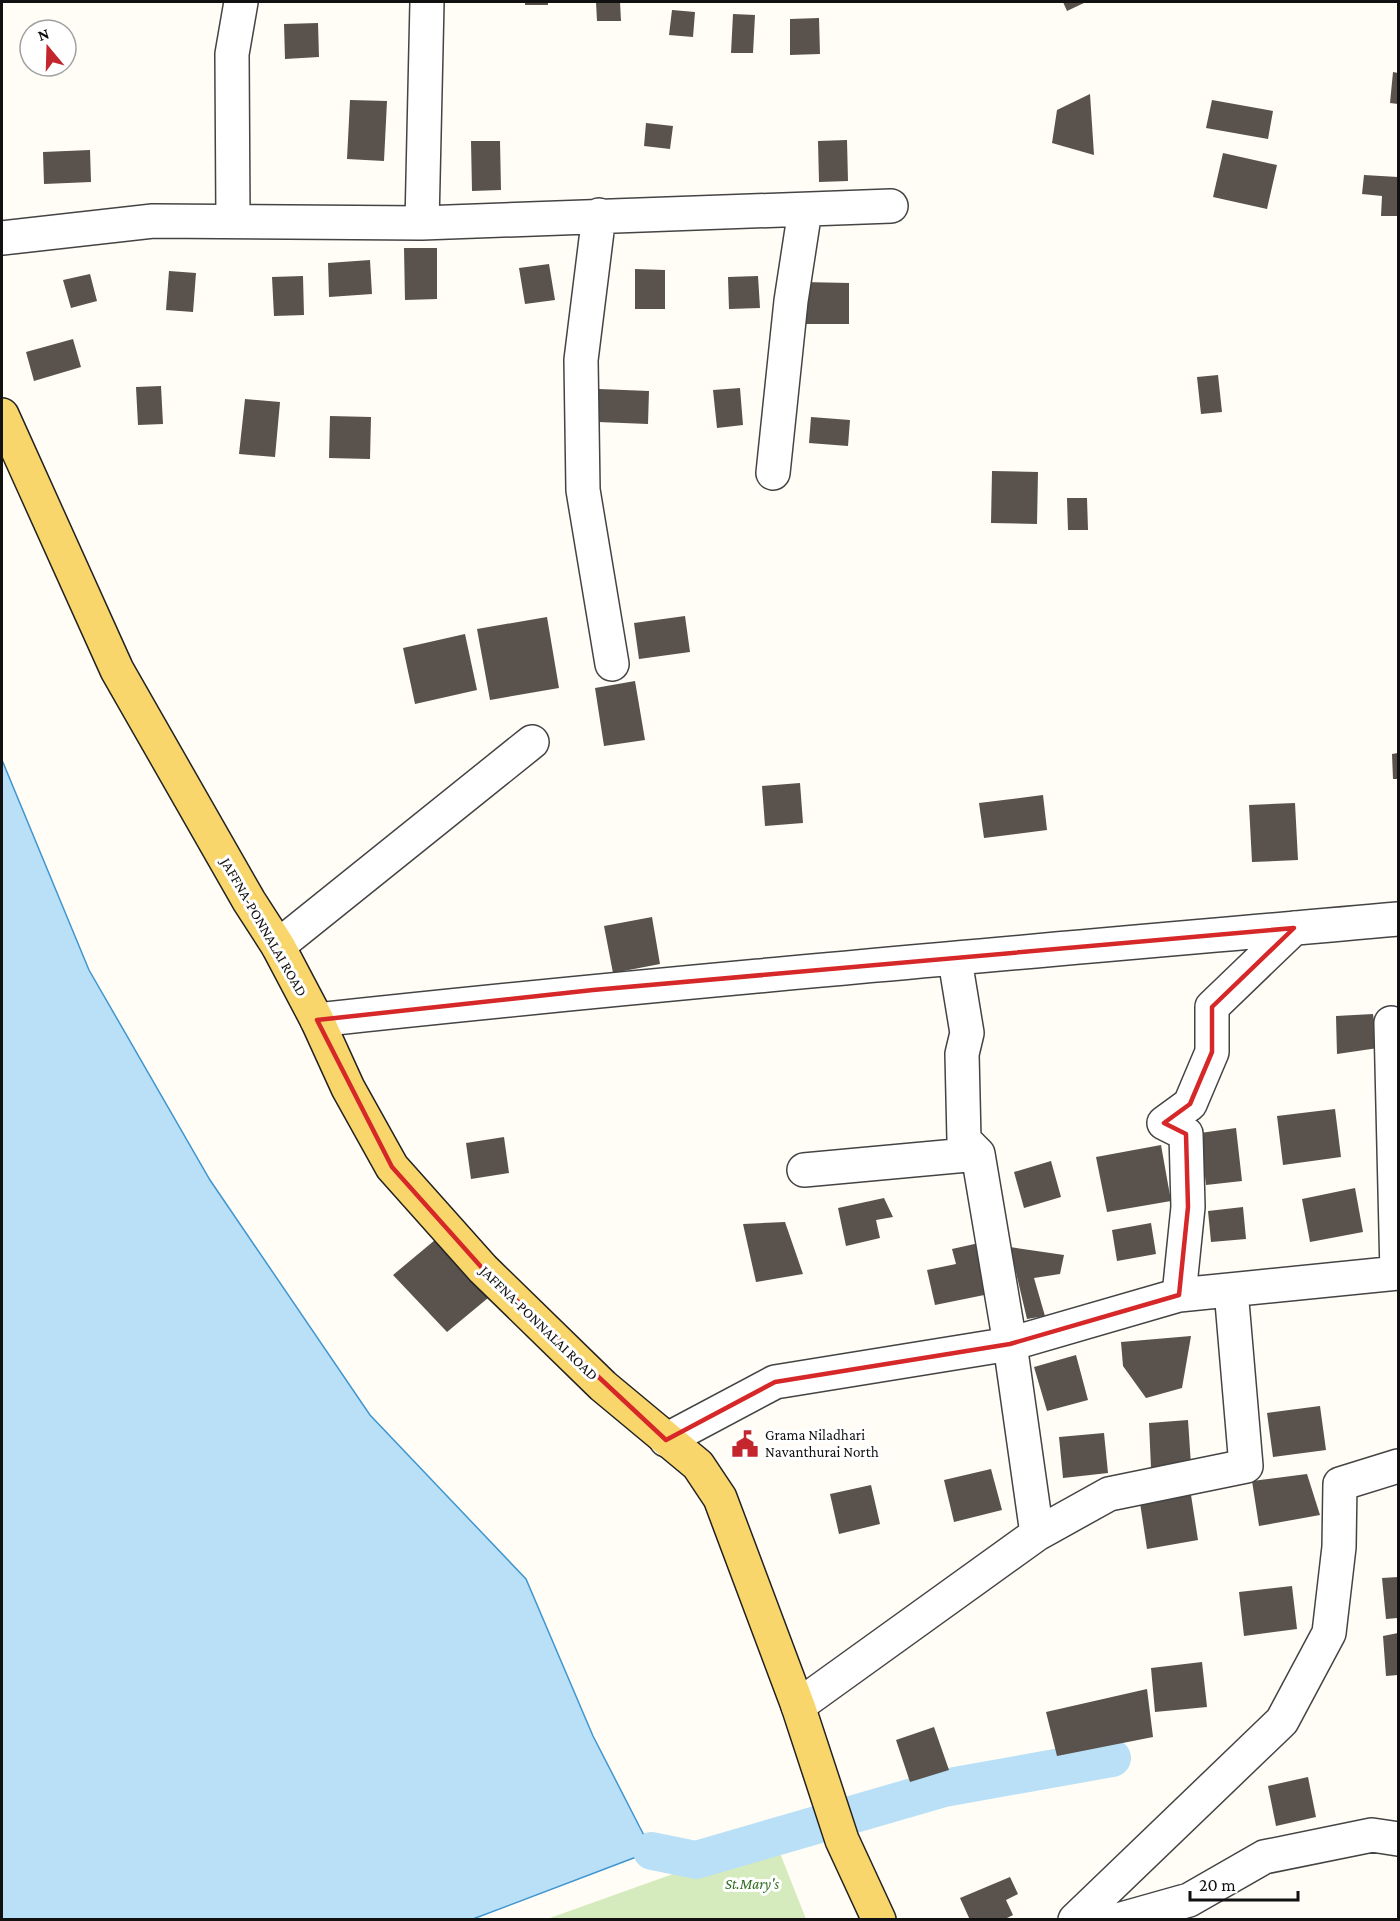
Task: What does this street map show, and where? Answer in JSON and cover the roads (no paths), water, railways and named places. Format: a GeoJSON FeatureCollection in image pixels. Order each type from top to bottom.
{"type":"FeatureCollection","features":[{"type":"Feature","properties":{"kind":"main road","name":"JAFFNA-PONNALAI ROAD"},"geometry":{"type":"LineString","coordinates":[[2,415],[117,670],[249,901],[278,946],[317,1020],[348,1088],[392,1167],[483,1269],[603,1386],[654,1430]]}},
{"type":"Feature","properties":{"kind":"main road"},"geometry":{"type":"LineString","coordinates":[[654,1430],[698,1465],[720,1498],[798,1706],[842,1840],[879,1920]]}},
{"type":"Feature","properties":{"kind":"street"},"geometry":{"type":"LineString","coordinates":[[233,221],[232,54],[241,2]]}},
{"type":"Feature","properties":{"kind":"street"},"geometry":{"type":"LineString","coordinates":[[422,223],[427,2]]}},
{"type":"Feature","properties":{"kind":"street"},"geometry":{"type":"LineString","coordinates":[[2,238],[153,221],[422,223],[891,206]]}},
{"type":"Feature","properties":{"kind":"street"},"geometry":{"type":"LineString","coordinates":[[773,473],[790,301],[805,210]]}},
{"type":"Feature","properties":{"kind":"street"},"geometry":{"type":"LineString","coordinates":[[599,215],[581,360],[583,490],[612,664]]}},
{"type":"Feature","properties":{"kind":"street"},"geometry":{"type":"LineString","coordinates":[[278,946],[532,742]]}},
{"type":"Feature","properties":{"kind":"street"},"geometry":{"type":"LineString","coordinates":[[317,1020],[593,990],[955,960],[1398,919]]}},
{"type":"Feature","properties":{"kind":"street"},"geometry":{"type":"LineString","coordinates":[[1179,1295],[1188,1208],[1186,1134],[1164,1123],[1190,1104],[1212,1052],[1212,1007],[1294,928]]}},
{"type":"Feature","properties":{"kind":"street"},"geometry":{"type":"LineString","coordinates":[[955,960],[967,1033],[962,1054],[964,1140],[978,1154],[1010,1344],[1037,1534]]}},
{"type":"Feature","properties":{"kind":"street"},"geometry":{"type":"LineString","coordinates":[[654,1430],[775,1383],[1010,1344],[1179,1295],[1398,1273],[1391,1023]]}},
{"type":"Feature","properties":{"kind":"street"},"geometry":{"type":"LineString","coordinates":[[804,1170],[978,1154]]}},
{"type":"Feature","properties":{"kind":"street"},"geometry":{"type":"LineString","coordinates":[[798,1706],[1037,1534],[1109,1494],[1246,1466],[1231,1290]]}},
{"type":"Feature","properties":{"kind":"street"},"geometry":{"type":"LineString","coordinates":[[1076,1920],[1282,1721],[1329,1633],[1339,1547],[1340,1484],[1398,1466]]}},
{"type":"Feature","properties":{"kind":"street"},"geometry":{"type":"LineString","coordinates":[[1118,1920],[1189,1900],[1264,1857],[1372,1834],[1398,1839]]}},
{"type":"Feature","properties":{"kind":"water"},"geometry":{"type":"Polygon","coordinates":[[[2,760],[89,970],[210,1180],[370,1415],[526,1579],[593,1736],[652,1851],[473,1919],[2,1919],[2,760]]]}},
{"type":"Feature","properties":{"kind":"waterway"},"geometry":{"type":"LineString","coordinates":[[652,1851],[696,1860],[944,1788],[1112,1758]]}},
{"type":"Feature","properties":{"kind":"place","name":"Grama Niladhari Navanthurai North"},"geometry":{"type":"Point","coordinates":[745,1444]}},
{"type":"Feature","properties":{"kind":"park label","name":"St.Mary's"},"geometry":{"type":"Point","coordinates":[752,1884]}}]}
